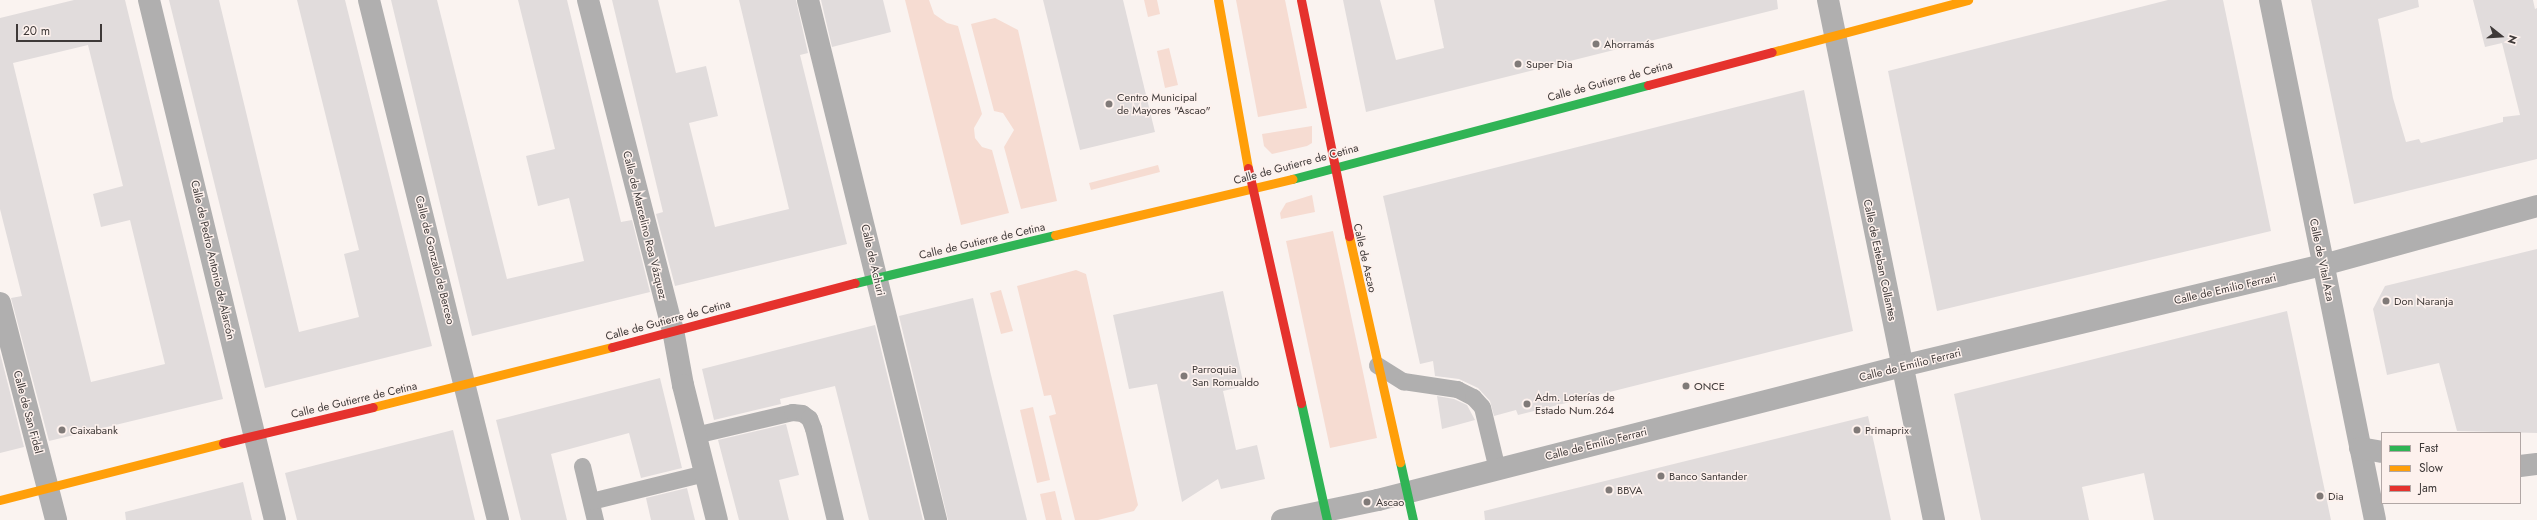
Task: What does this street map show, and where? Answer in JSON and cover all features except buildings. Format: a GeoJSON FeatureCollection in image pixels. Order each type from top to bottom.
{"type":"FeatureCollection","features":[{"type":"Feature","properties":{"kind":"street","name":"Calle de Pedro Antonio de Alarcón"},"geometry":{"type":"LineString","coordinates":[[149,0],[275,520]]}},
{"type":"Feature","properties":{"kind":"street","name":"Calle de Gonzalo de Berceo"},"geometry":{"type":"LineString","coordinates":[[369,0],[451,323],[464,386],[498,520]]}},
{"type":"Feature","properties":{"kind":"street","name":"Calle de Marcelino Roa Vázquez"},"geometry":{"type":"LineString","coordinates":[[588,0],[673,330],[695,435],[717,520]]}},
{"type":"Feature","properties":{"kind":"street","name":"Calle de Achuri"},"geometry":{"type":"LineString","coordinates":[[808,0],[936,520]]}},
{"type":"Feature","properties":{"kind":"street"},"geometry":{"type":"LineString","coordinates":[[1218,0],[1252,188],[1326,515]]}},
{"type":"Feature","properties":{"kind":"street","name":"Calle de Ascao"},"geometry":{"type":"LineString","coordinates":[[1301,0],[1337,167],[1345,220],[1413,520]]}},
{"type":"Feature","properties":{"kind":"street","name":"Calle de Esteban Collantes"},"geometry":{"type":"LineString","coordinates":[[1828,0],[1934,520]]}},
{"type":"Feature","properties":{"kind":"street","name":"Calle de Gutierre de Cetina"},"geometry":{"type":"LineString","coordinates":[[0,500],[254,435],[464,386],[876,278],[1337,167],[1968,0]]}},
{"type":"Feature","properties":{"kind":"street","name":"Calle de Vital Aza"},"geometry":{"type":"LineString","coordinates":[[2270,0],[2375,520]]}},
{"type":"Feature","properties":{"kind":"street","name":"Calle de Emilio Ferrari"},"geometry":{"type":"LineString","coordinates":[[1282,520],[1326,515],[1407,492],[1902,366],[2323,265],[2537,206]]}},
{"type":"Feature","properties":{"kind":"street","name":"Calle de San Fidel"},"geometry":{"type":"LineString","coordinates":[[0,304],[56,520]]}},
{"type":"Feature","properties":{"kind":"street"},"geometry":{"type":"LineString","coordinates":[[2360,448],[2381,452]]}},
{"type":"Feature","properties":{"kind":"street"},"geometry":{"type":"LineString","coordinates":[[2521,466],[2537,464]]}},
{"type":"Feature","properties":{"kind":"lane"},"geometry":{"type":"LineString","coordinates":[[1377,365],[1403,381],[1456,389],[1474,397],[1482,406],[1497,469]]}},
{"type":"Feature","properties":{"kind":"lane"},"geometry":{"type":"LineString","coordinates":[[695,435],[792,412],[802,413],[809,418],[813,428],[835,520]]}},
{"type":"Feature","properties":{"kind":"lane"},"geometry":{"type":"LineString","coordinates":[[582,466],[595,520]]}},
{"type":"Feature","properties":{"kind":"lane"},"geometry":{"type":"LineString","coordinates":[[591,500],[705,473]]}},
{"type":"Feature","properties":{"kind":"shaded area"},"geometry":{"type":"Polygon","coordinates":[[[905,0],[929,0],[934,14],[947,23],[958,26],[982,114],[974,128],[975,138],[982,147],[992,150],[1009,213],[961,225],[905,0]]]}},
{"type":"Feature","properties":{"kind":"shaded area"},"geometry":{"type":"Polygon","coordinates":[[[1144,0],[1157,0],[1160,14],[1148,17],[1144,0]]]}},
{"type":"Feature","properties":{"kind":"shaded area"},"geometry":{"type":"Polygon","coordinates":[[[1236,0],[1285,0],[1307,108],[1258,117],[1236,0]]]}},
{"type":"Feature","properties":{"kind":"shaded area"},"geometry":{"type":"Polygon","coordinates":[[[995,18],[1018,30],[1057,201],[1021,209],[1004,147],[1014,130],[1003,113],[994,111],[971,24],[995,18]]]}},
{"type":"Feature","properties":{"kind":"shaded area"},"geometry":{"type":"Polygon","coordinates":[[[1169,48],[1178,85],[1165,88],[1157,51],[1169,48]]]}},
{"type":"Feature","properties":{"kind":"shaded area"},"geometry":{"type":"Polygon","coordinates":[[[1312,126],[1312,143],[1307,146],[1272,154],[1264,146],[1262,134],[1312,126]]]}},
{"type":"Feature","properties":{"kind":"shaded area"},"geometry":{"type":"Polygon","coordinates":[[[1158,165],[1160,172],[1091,190],[1089,183],[1158,165]]]}},
{"type":"Feature","properties":{"kind":"shaded area"},"geometry":{"type":"Polygon","coordinates":[[[1312,195],[1315,212],[1281,219],[1280,213],[1286,203],[1312,195]]]}},
{"type":"Feature","properties":{"kind":"shaded area"},"geometry":{"type":"Polygon","coordinates":[[[1333,231],[1377,438],[1330,448],[1286,241],[1333,231]]]}},
{"type":"Feature","properties":{"kind":"shaded area"},"geometry":{"type":"Polygon","coordinates":[[[1076,270],[1086,274],[1138,505],[1134,511],[1098,520],[1075,520],[1049,416],[1056,414],[1051,395],[1044,396],[1017,286],[1076,270]]]}},
{"type":"Feature","properties":{"kind":"shaded area"},"geometry":{"type":"Polygon","coordinates":[[[1001,290],[1013,331],[1001,334],[990,293],[1001,290]]]}},
{"type":"Feature","properties":{"kind":"shaded area"},"geometry":{"type":"Polygon","coordinates":[[[1033,407],[1050,480],[1037,483],[1020,410],[1033,407]]]}},
{"type":"Feature","properties":{"kind":"shaded area"},"geometry":{"type":"Polygon","coordinates":[[[1055,491],[1062,520],[1046,520],[1040,494],[1055,491]]]}},
{"type":"Feature","properties":{"kind":"traffic: fast"},"geometry":{"type":"LineString","coordinates":[[1292,179],[1648,85]]}},
{"type":"Feature","properties":{"kind":"traffic: fast"},"geometry":{"type":"LineString","coordinates":[[855,283],[1055,235]]}},
{"type":"Feature","properties":{"kind":"traffic: fast"},"geometry":{"type":"LineString","coordinates":[[1301,403],[1327,520]]}},
{"type":"Feature","properties":{"kind":"traffic: fast"},"geometry":{"type":"LineString","coordinates":[[1400,462],[1413,520]]}},
{"type":"Feature","properties":{"kind":"traffic: slow"},"geometry":{"type":"LineString","coordinates":[[1218,0],[1248,168]]}},
{"type":"Feature","properties":{"kind":"traffic: slow"},"geometry":{"type":"LineString","coordinates":[[1772,52],[1968,0]]}},
{"type":"Feature","properties":{"kind":"traffic: slow"},"geometry":{"type":"LineString","coordinates":[[1055,235],[1292,179]]}},
{"type":"Feature","properties":{"kind":"traffic: slow"},"geometry":{"type":"LineString","coordinates":[[1349,236],[1400,462]]}},
{"type":"Feature","properties":{"kind":"traffic: slow"},"geometry":{"type":"LineString","coordinates":[[373,407],[612,347]]}},
{"type":"Feature","properties":{"kind":"traffic: slow"},"geometry":{"type":"LineString","coordinates":[[0,500],[223,443]]}},
{"type":"Feature","properties":{"kind":"traffic: jam"},"geometry":{"type":"LineString","coordinates":[[1301,0],[1349,236]]}},
{"type":"Feature","properties":{"kind":"traffic: jam"},"geometry":{"type":"LineString","coordinates":[[1648,85],[1772,52]]}},
{"type":"Feature","properties":{"kind":"traffic: jam"},"geometry":{"type":"LineString","coordinates":[[1248,168],[1301,403]]}},
{"type":"Feature","properties":{"kind":"traffic: jam"},"geometry":{"type":"LineString","coordinates":[[612,347],[855,283]]}},
{"type":"Feature","properties":{"kind":"traffic: jam"},"geometry":{"type":"LineString","coordinates":[[223,443],[373,407]]}},
{"type":"Feature","properties":{"kind":"place","name":"Ahorramás"},"geometry":{"type":"Point","coordinates":[1596,44]}},
{"type":"Feature","properties":{"kind":"place","name":"Super Dia"},"geometry":{"type":"Point","coordinates":[1518,64]}},
{"type":"Feature","properties":{"kind":"place","name":"Centro Municipal de Mayores \"Ascao\""},"geometry":{"type":"Point","coordinates":[1109,104]}},
{"type":"Feature","properties":{"kind":"place","name":"Don Naranja"},"geometry":{"type":"Point","coordinates":[2386,301]}},
{"type":"Feature","properties":{"kind":"place","name":"Parroquia San Romualdo"},"geometry":{"type":"Point","coordinates":[1184,376]}},
{"type":"Feature","properties":{"kind":"place","name":"ONCE"},"geometry":{"type":"Point","coordinates":[1686,386]}},
{"type":"Feature","properties":{"kind":"place","name":"Adm. Loterías de Estado Num.264"},"geometry":{"type":"Point","coordinates":[1527,404]}},
{"type":"Feature","properties":{"kind":"place","name":"Caixabank"},"geometry":{"type":"Point","coordinates":[62,430]}},
{"type":"Feature","properties":{"kind":"place","name":"Primaprix"},"geometry":{"type":"Point","coordinates":[1857,430]}},
{"type":"Feature","properties":{"kind":"place","name":"Banco Santander"},"geometry":{"type":"Point","coordinates":[1661,476]}},
{"type":"Feature","properties":{"kind":"place","name":"BBVA"},"geometry":{"type":"Point","coordinates":[1609,490]}},
{"type":"Feature","properties":{"kind":"place","name":"Dia"},"geometry":{"type":"Point","coordinates":[2320,496]}},
{"type":"Feature","properties":{"kind":"place","name":"Ascao"},"geometry":{"type":"Point","coordinates":[1367,502]}}]}
